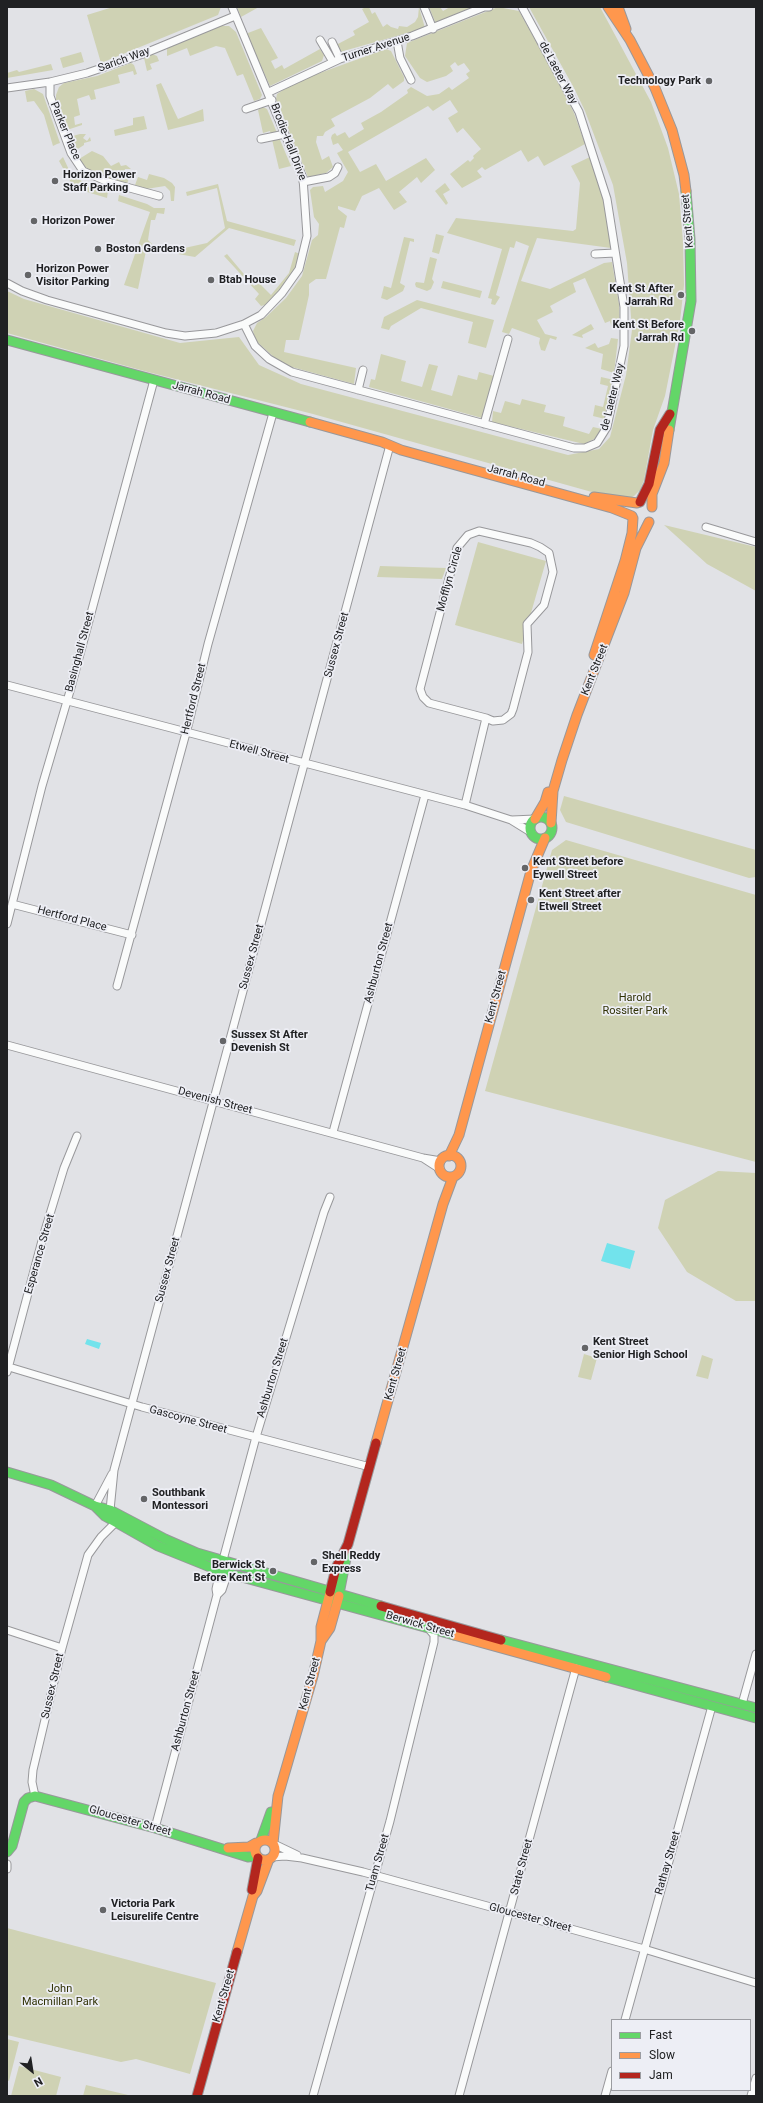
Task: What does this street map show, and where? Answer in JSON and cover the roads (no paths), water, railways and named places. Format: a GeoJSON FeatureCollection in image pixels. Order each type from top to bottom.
{"type":"FeatureCollection","features":[{"type":"Feature","properties":{"kind":"main road","name":"Kent Street"},"geometry":{"type":"LineString","coordinates":[[608,7],[630,40]]}},
{"type":"Feature","properties":{"kind":"main road","name":"Kent Street"},"geometry":{"type":"LineString","coordinates":[[618,7],[630,40],[665,111],[678,149],[685,188],[690,239],[691,301],[671,412],[664,463],[652,494],[652,507]]}},
{"type":"Feature","properties":{"kind":"main road","name":"Jarrah Road"},"geometry":{"type":"LineString","coordinates":[[7,340],[393,446],[401,450],[612,508],[633,517]]}},
{"type":"Feature","properties":{"kind":"main road","name":"Kent Street"},"geometry":{"type":"LineString","coordinates":[[638,503],[649,484],[660,430],[671,412]]}},
{"type":"Feature","properties":{"kind":"main road","name":"Jarrah Road"},"geometry":{"type":"LineString","coordinates":[[393,446],[403,445],[581,494],[617,502],[638,503]]}},
{"type":"Feature","properties":{"kind":"main road"},"geometry":{"type":"LineString","coordinates":[[638,503],[647,503],[652,507],[654,513],[649,522],[640,524],[633,517],[632,510],[638,503]]}},
{"type":"Feature","properties":{"kind":"main road","name":"Kent Street"},"geometry":{"type":"LineString","coordinates":[[535,819],[545,802],[575,705],[616,591],[632,533],[633,517]]}},
{"type":"Feature","properties":{"kind":"main road","name":"Kent Street"},"geometry":{"type":"LineString","coordinates":[[550,822],[553,791],[567,745],[620,604],[636,548],[649,522]]}},
{"type":"Feature","properties":{"kind":"main road"},"geometry":{"type":"LineString","coordinates":[[544,818],[550,822],[551,831],[545,838],[539,838],[532,833],[531,825],[535,819],[544,818]]}},
{"type":"Feature","properties":{"kind":"main road","name":"Kent Street"},"geometry":{"type":"LineString","coordinates":[[532,833],[534,860]]}},
{"type":"Feature","properties":{"kind":"main road","name":"Kent Street"},"geometry":{"type":"LineString","coordinates":[[443,1204],[446,1164],[459,1135],[534,860],[545,838]]}},
{"type":"Feature","properties":{"kind":"main road","name":"Kent Street"},"geometry":{"type":"LineString","coordinates":[[273,1844],[278,1796],[313,1676],[321,1641],[330,1628],[336,1568],[348,1544],[443,1204],[453,1177],[460,1169],[446,1164]]}},
{"type":"Feature","properties":{"kind":"main road"},"geometry":{"type":"LineString","coordinates":[[446,1164],[453,1177]]}},
{"type":"Feature","properties":{"kind":"main road","name":"Berwick Street"},"geometry":{"type":"LineString","coordinates":[[7,1472],[51,1485],[95,1506],[110,1510],[170,1542],[197,1553],[429,1629],[756,1708]]}},
{"type":"Feature","properties":{"kind":"main road","name":"Berwick Street"},"geometry":{"type":"LineString","coordinates":[[95,1506],[116,1522],[158,1546],[224,1572],[334,1597],[577,1665],[756,1718]]}},
{"type":"Feature","properties":{"kind":"main road"},"geometry":{"type":"LineString","coordinates":[[7,1852],[12,1846],[24,1802],[28,1798],[35,1796]]}},
{"type":"Feature","properties":{"kind":"main road","name":"Gloucester Street"},"geometry":{"type":"LineString","coordinates":[[35,1796],[155,1828],[224,1848],[248,1857],[257,1857]]}},
{"type":"Feature","properties":{"kind":"main road","name":"Kent Street"},"geometry":{"type":"LineString","coordinates":[[259,1841],[274,1802],[278,1796]]}},
{"type":"Feature","properties":{"kind":"main road"},"geometry":{"type":"LineString","coordinates":[[266,1839],[273,1844],[275,1850],[270,1858],[263,1860],[257,1857],[254,1849],[259,1841],[266,1839]]}},
{"type":"Feature","properties":{"kind":"main road","name":"Gloucester Street"},"geometry":{"type":"LineString","coordinates":[[224,1848],[248,1847],[259,1841]]}},
{"type":"Feature","properties":{"kind":"main road","name":"Kent Street"},"geometry":{"type":"LineString","coordinates":[[253,1896],[251,1893],[257,1857]]}},
{"type":"Feature","properties":{"kind":"main road","name":"Kent Street"},"geometry":{"type":"LineString","coordinates":[[197,2096],[253,1896],[258,1891],[270,1858]]}},
{"type":"Feature","properties":{"kind":"street","name":"Brodie-Hall Drive"},"geometry":{"type":"LineString","coordinates":[[7,283],[22,291],[47,300],[166,333],[185,336],[201,336],[230,330],[244,324],[261,315],[282,293],[299,269],[307,236],[303,182],[269,92],[232,7]]}},
{"type":"Feature","properties":{"kind":"street"},"geometry":{"type":"LineString","coordinates":[[424,7],[433,29]]}},
{"type":"Feature","properties":{"kind":"street","name":"Turner Avenue"},"geometry":{"type":"LineString","coordinates":[[269,92],[340,59],[433,29],[482,7],[489,7]]}},
{"type":"Feature","properties":{"kind":"street","name":"de Laeter Way"},"geometry":{"type":"LineString","coordinates":[[244,324],[255,346],[280,366],[292,372],[574,448],[586,448],[597,443],[603,436],[619,378],[624,346],[624,307],[607,199],[579,112],[522,7]]}},
{"type":"Feature","properties":{"kind":"street","name":"Sarich Way"},"geometry":{"type":"LineString","coordinates":[[7,88],[50,82],[87,73],[142,54],[235,16]]}},
{"type":"Feature","properties":{"kind":"street"},"geometry":{"type":"LineString","coordinates":[[320,40],[333,62]]}},
{"type":"Feature","properties":{"kind":"street"},"geometry":{"type":"LineString","coordinates":[[397,41],[400,58],[411,80]]}},
{"type":"Feature","properties":{"kind":"street"},"geometry":{"type":"LineString","coordinates":[[332,42],[340,59]]}},
{"type":"Feature","properties":{"kind":"street","name":"Parker Place"},"geometry":{"type":"LineString","coordinates":[[50,82],[50,96],[71,153],[83,171],[108,182],[159,196]]}},
{"type":"Feature","properties":{"kind":"street"},"geometry":{"type":"LineString","coordinates":[[246,109],[272,100]]}},
{"type":"Feature","properties":{"kind":"street"},"geometry":{"type":"LineString","coordinates":[[261,140],[285,134]]}},
{"type":"Feature","properties":{"kind":"street"},"geometry":{"type":"LineString","coordinates":[[303,182],[329,177],[335,173],[338,167]]}},
{"type":"Feature","properties":{"kind":"street"},"geometry":{"type":"LineString","coordinates":[[595,254],[615,253]]}},
{"type":"Feature","properties":{"kind":"street"},"geometry":{"type":"LineString","coordinates":[[484,424],[508,339]]}},
{"type":"Feature","properties":{"kind":"street"},"geometry":{"type":"LineString","coordinates":[[358,390],[363,370]]}},
{"type":"Feature","properties":{"kind":"street","name":"Basinghall Street"},"geometry":{"type":"LineString","coordinates":[[7,924],[42,786],[67,701],[154,380]]}},
{"type":"Feature","properties":{"kind":"street","name":"Hertford Street"},"geometry":{"type":"LineString","coordinates":[[118,986],[186,733],[208,644],[273,413]]}},
{"type":"Feature","properties":{"kind":"street","name":"Sussex Street"},"geometry":{"type":"LineString","coordinates":[[110,1510],[114,1470],[282,841],[305,764],[393,446]]}},
{"type":"Feature","properties":{"kind":"street"},"geometry":{"type":"LineString","coordinates":[[706,527],[756,542]]}},
{"type":"Feature","properties":{"kind":"street","name":"Mofflyn Circle"},"geometry":{"type":"LineString","coordinates":[[478,531],[540,547],[549,553],[553,572],[544,604],[527,624],[528,652],[511,714],[503,720],[494,721],[486,718],[429,703],[423,697],[420,689],[458,548],[468,535],[478,531]]}},
{"type":"Feature","properties":{"kind":"street","name":"Etwell Street"},"geometry":{"type":"LineString","coordinates":[[7,685],[465,805],[511,820],[532,833]]}},
{"type":"Feature","properties":{"kind":"street"},"geometry":{"type":"LineString","coordinates":[[465,805],[486,718]]}},
{"type":"Feature","properties":{"kind":"street","name":"Ashburton Street"},"geometry":{"type":"LineString","coordinates":[[333,1132],[425,795]]}},
{"type":"Feature","properties":{"kind":"street","name":"Etwell Street"},"geometry":{"type":"LineString","coordinates":[[511,820],[535,819]]}},
{"type":"Feature","properties":{"kind":"street","name":"Hertford Place"},"geometry":{"type":"LineString","coordinates":[[12,904],[132,935]]}},
{"type":"Feature","properties":{"kind":"street","name":"Devenish Street"},"geometry":{"type":"LineString","coordinates":[[7,1044],[446,1164]]}},
{"type":"Feature","properties":{"kind":"street","name":"Esperance Street"},"geometry":{"type":"LineString","coordinates":[[8,1370],[43,1238],[64,1168],[77,1136]]}},
{"type":"Feature","properties":{"kind":"street","name":"Ashburton Street"},"geometry":{"type":"LineString","coordinates":[[155,1828],[217,1595],[222,1590],[224,1561],[256,1437],[324,1212],[330,1197]]}},
{"type":"Feature","properties":{"kind":"street","name":"Gascoyne Street"},"geometry":{"type":"LineString","coordinates":[[8,1370],[370,1467]]}},
{"type":"Feature","properties":{"kind":"street","name":"Sussex Street"},"geometry":{"type":"LineString","coordinates":[[95,1506],[114,1470]]}},
{"type":"Feature","properties":{"kind":"street","name":"Sussex Street"},"geometry":{"type":"LineString","coordinates":[[35,1796],[32,1782],[33,1770],[62,1648],[88,1555],[101,1537],[116,1522]]}},
{"type":"Feature","properties":{"kind":"street","name":"Tuam Street"},"geometry":{"type":"LineString","coordinates":[[312,2096],[390,1821],[432,1650],[434,1635],[429,1629]]}},
{"type":"Feature","properties":{"kind":"street"},"geometry":{"type":"LineString","coordinates":[[7,1630],[62,1648]]}},
{"type":"Feature","properties":{"kind":"street"},"geometry":{"type":"LineString","coordinates":[[742,1704],[756,1654]]}},
{"type":"Feature","properties":{"kind":"street","name":"State Street"},"geometry":{"type":"LineString","coordinates":[[459,2096],[577,1665]]}},
{"type":"Feature","properties":{"kind":"street","name":"Rathay Street"},"geometry":{"type":"LineString","coordinates":[[626,2019],[644,1949],[712,1706]]}},
{"type":"Feature","properties":{"kind":"street","name":"Gloucester Street"},"geometry":{"type":"LineString","coordinates":[[273,1844],[302,1858]]}},
{"type":"Feature","properties":{"kind":"street","name":"Gloucester Street"},"geometry":{"type":"LineString","coordinates":[[270,1858],[284,1856],[302,1858],[374,1875],[644,1949],[756,1983]]}},
{"type":"Feature","properties":{"kind":"street"},"geometry":{"type":"LineString","coordinates":[[7,1864],[7,1869]]}},
{"type":"Feature","properties":{"kind":"street"},"geometry":{"type":"LineString","coordinates":[[605,2096],[611,2075]]}},
{"type":"Feature","properties":{"kind":"street"},"geometry":{"type":"LineString","coordinates":[[751,2096],[756,2078]]}},
{"type":"Feature","properties":{"kind":"water"},"geometry":{"type":"Polygon","coordinates":[[[607,1243],[635,1251],[630,1269],[601,1261],[607,1243]]]}},
{"type":"Feature","properties":{"kind":"water"},"geometry":{"type":"Polygon","coordinates":[[[87,1339],[101,1343],[99,1349],[85,1344],[87,1339]]]}},
{"type":"Feature","properties":{"kind":"place","name":"Technology Park"},"geometry":{"type":"Point","coordinates":[709,81]}},
{"type":"Feature","properties":{"kind":"place","name":"Horizon Power Staff Parking"},"geometry":{"type":"Point","coordinates":[55,181]}},
{"type":"Feature","properties":{"kind":"place","name":"Horizon Power"},"geometry":{"type":"Point","coordinates":[34,221]}},
{"type":"Feature","properties":{"kind":"place","name":"Boston Gardens"},"geometry":{"type":"Point","coordinates":[98,249]}},
{"type":"Feature","properties":{"kind":"place","name":"Horizon Power Visitor Parking"},"geometry":{"type":"Point","coordinates":[28,275]}},
{"type":"Feature","properties":{"kind":"place","name":"Btab House"},"geometry":{"type":"Point","coordinates":[211,280]}},
{"type":"Feature","properties":{"kind":"place","name":"Kent St After Jarrah Rd"},"geometry":{"type":"Point","coordinates":[681,295]}},
{"type":"Feature","properties":{"kind":"place","name":"Kent St Before Jarrah Rd"},"geometry":{"type":"Point","coordinates":[692,331]}},
{"type":"Feature","properties":{"kind":"place","name":"Kent Street before Eywell Street"},"geometry":{"type":"Point","coordinates":[525,868]}},
{"type":"Feature","properties":{"kind":"place","name":"Kent Street after Etwell Street"},"geometry":{"type":"Point","coordinates":[531,900]}},
{"type":"Feature","properties":{"kind":"place","name":"Sussex St After Devenish St"},"geometry":{"type":"Point","coordinates":[223,1041]}},
{"type":"Feature","properties":{"kind":"place","name":"Kent Street Senior High School"},"geometry":{"type":"Point","coordinates":[585,1348]}},
{"type":"Feature","properties":{"kind":"place","name":"Southbank Montessori"},"geometry":{"type":"Point","coordinates":[144,1499]}},
{"type":"Feature","properties":{"kind":"place","name":"Shell Reddy Express"},"geometry":{"type":"Point","coordinates":[314,1562]}},
{"type":"Feature","properties":{"kind":"place","name":"Berwick St Before Kent St"},"geometry":{"type":"Point","coordinates":[273,1571]}},
{"type":"Feature","properties":{"kind":"place","name":"Victoria Park Leisurelife Centre"},"geometry":{"type":"Point","coordinates":[103,1910]}},
{"type":"Feature","properties":{"kind":"park label","name":"Harold Rossiter Park"},"geometry":{"type":"Point","coordinates":[635,1004]}},
{"type":"Feature","properties":{"kind":"park label","name":"John Macmillan Park"},"geometry":{"type":"Point","coordinates":[60,1995]}}]}
